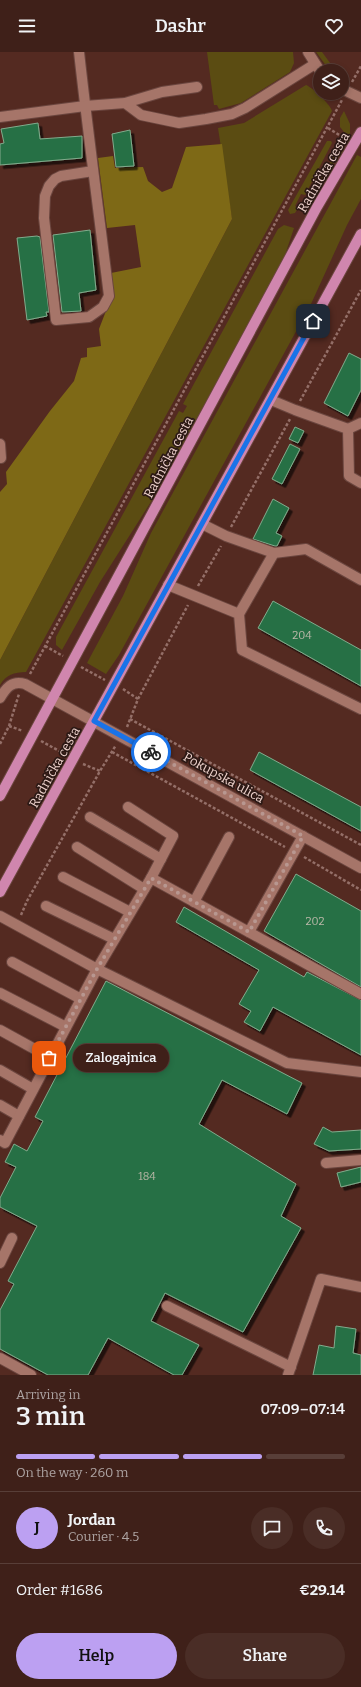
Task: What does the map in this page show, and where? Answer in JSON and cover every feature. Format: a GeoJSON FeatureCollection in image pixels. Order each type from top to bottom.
{"type":"FeatureCollection","features":[{"type":"Feature","properties":{"kind":"main road","name":"Radnička cesta"},"geometry":{"type":"LineString","coordinates":[[0,796],[317,207],[361,132]]}},
{"type":"Feature","properties":{"kind":"main road","name":"Radnička cesta"},"geometry":{"type":"LineString","coordinates":[[0,892],[361,234]]}},
{"type":"Feature","properties":{"kind":"street"},"geometry":{"type":"LineString","coordinates":[[78,52],[109,296],[103,307],[89,317],[56,320],[44,218],[45,196],[49,186],[55,179],[61,176],[93,171]]}},
{"type":"Feature","properties":{"kind":"street"},"geometry":{"type":"LineString","coordinates":[[308,52],[316,64]]}},
{"type":"Feature","properties":{"kind":"street"},"geometry":{"type":"LineString","coordinates":[[125,103],[141,115],[179,123],[206,119],[232,114],[313,71]]}},
{"type":"Feature","properties":{"kind":"street"},"geometry":{"type":"LineString","coordinates":[[0,117],[85,106],[125,103],[162,92],[197,87]]}},
{"type":"Feature","properties":{"kind":"street"},"geometry":{"type":"LineString","coordinates":[[349,92],[361,98]]}},
{"type":"Feature","properties":{"kind":"street"},"geometry":{"type":"LineString","coordinates":[[271,400],[348,429],[361,423]]}},
{"type":"Feature","properties":{"kind":"street"},"geometry":{"type":"LineString","coordinates":[[348,429],[348,476],[361,483]]}},
{"type":"Feature","properties":{"kind":"street"},"geometry":{"type":"LineString","coordinates":[[0,444],[1,458]]}},
{"type":"Feature","properties":{"kind":"street"},"geometry":{"type":"LineString","coordinates":[[202,524],[226,536],[274,553],[306,549],[361,580]]}},
{"type":"Feature","properties":{"kind":"street"},"geometry":{"type":"LineString","coordinates":[[274,553],[239,614],[242,650],[361,709]]}},
{"type":"Feature","properties":{"kind":"street"},"geometry":{"type":"LineString","coordinates":[[168,585],[239,614]]}},
{"type":"Feature","properties":{"kind":"street","name":"Pokupska ulica"},"geometry":{"type":"LineString","coordinates":[[0,698],[8,687],[12,684],[20,682],[53,698],[361,868]]}},
{"type":"Feature","properties":{"kind":"street"},"geometry":{"type":"LineString","coordinates":[[2,1145],[97,969],[151,878],[173,836],[128,807]]}},
{"type":"Feature","properties":{"kind":"street"},"geometry":{"type":"LineString","coordinates":[[90,817],[161,859]]}},
{"type":"Feature","properties":{"kind":"street"},"geometry":{"type":"LineString","coordinates":[[249,932],[303,836]]}},
{"type":"Feature","properties":{"kind":"street"},"geometry":{"type":"LineString","coordinates":[[194,902],[229,837]]}},
{"type":"Feature","properties":{"kind":"street"},"geometry":{"type":"LineString","coordinates":[[77,847],[144,889]]}},
{"type":"Feature","properties":{"kind":"street"},"geometry":{"type":"LineString","coordinates":[[63,877],[130,912]]}},
{"type":"Feature","properties":{"kind":"street"},"geometry":{"type":"LineString","coordinates":[[151,878],[361,994]]}},
{"type":"Feature","properties":{"kind":"street"},"geometry":{"type":"LineString","coordinates":[[46,906],[114,940]]}},
{"type":"Feature","properties":{"kind":"street"},"geometry":{"type":"LineString","coordinates":[[0,916],[97,969],[287,1063],[361,1072]]}},
{"type":"Feature","properties":{"kind":"street"},"geometry":{"type":"LineString","coordinates":[[12,962],[81,998]]}},
{"type":"Feature","properties":{"kind":"street"},"geometry":{"type":"LineString","coordinates":[[0,993],[66,1027]]}},
{"type":"Feature","properties":{"kind":"street"},"geometry":{"type":"LineString","coordinates":[[0,1030],[49,1058]]}},
{"type":"Feature","properties":{"kind":"street"},"geometry":{"type":"LineString","coordinates":[[0,1070],[33,1089]]}},
{"type":"Feature","properties":{"kind":"street"},"geometry":{"type":"LineString","coordinates":[[0,1105],[19,1116]]}},
{"type":"Feature","properties":{"kind":"street"},"geometry":{"type":"LineString","coordinates":[[326,1162],[361,1160]]}},
{"type":"Feature","properties":{"kind":"street"},"geometry":{"type":"LineString","coordinates":[[0,1263],[12,1238]]}},
{"type":"Feature","properties":{"kind":"street"},"geometry":{"type":"LineString","coordinates":[[167,1306],[289,1371],[321,1278],[361,1287]]}},
{"type":"Feature","properties":{"kind":"street"},"geometry":{"type":"LineString","coordinates":[[0,1358],[31,1375]]}},
{"type":"Feature","properties":{"kind":"path"},"geometry":{"type":"LineString","coordinates":[[352,83],[361,66]]}},
{"type":"Feature","properties":{"kind":"path"},"geometry":{"type":"LineString","coordinates":[[31,673],[340,105]]}},
{"type":"Feature","properties":{"kind":"path"},"geometry":{"type":"LineString","coordinates":[[328,128],[348,140]]}},
{"type":"Feature","properties":{"kind":"path"},"geometry":{"type":"LineString","coordinates":[[128,726],[138,699],[193,596],[361,290]]}},
{"type":"Feature","properties":{"kind":"path"},"geometry":{"type":"LineString","coordinates":[[45,646],[60,654]]}},
{"type":"Feature","properties":{"kind":"path"},"geometry":{"type":"LineString","coordinates":[[83,668],[104,679]]}},
{"type":"Feature","properties":{"kind":"path"},"geometry":{"type":"LineString","coordinates":[[125,690],[138,699]]}},
{"type":"Feature","properties":{"kind":"path"},"geometry":{"type":"LineString","coordinates":[[0,744],[9,726],[18,695]]}},
{"type":"Feature","properties":{"kind":"path"},"geometry":{"type":"LineString","coordinates":[[130,719],[361,845]]}},
{"type":"Feature","properties":{"kind":"path"},"geometry":{"type":"LineString","coordinates":[[9,726],[27,733]]}},
{"type":"Feature","properties":{"kind":"path"},"geometry":{"type":"LineString","coordinates":[[39,740],[60,752]]}},
{"type":"Feature","properties":{"kind":"path"},"geometry":{"type":"LineString","coordinates":[[16,926],[27,901],[100,771],[116,746]]}},
{"type":"Feature","properties":{"kind":"path"},"geometry":{"type":"LineString","coordinates":[[112,752],[361,890]]}},
{"type":"Feature","properties":{"kind":"path"},"geometry":{"type":"LineString","coordinates":[[84,764],[100,771]]}},
{"type":"Feature","properties":{"kind":"shaded area"},"geometry":{"type":"Polygon","coordinates":[[[207,52],[293,52],[294,63],[290,72],[241,103],[219,109],[217,105],[214,105],[207,52]]]}},
{"type":"Feature","properties":{"kind":"shaded area"},"geometry":{"type":"Polygon","coordinates":[[[316,52],[322,52],[331,64],[325,64],[316,52]]]}},
{"type":"Feature","properties":{"kind":"shaded area"},"geometry":{"type":"Polygon","coordinates":[[[306,85],[313,90],[313,100],[324,100],[332,111],[26,672],[11,675],[0,685],[0,660],[232,219],[218,128],[244,123],[306,85]]]}},
{"type":"Feature","properties":{"kind":"shaded area"},"geometry":{"type":"Polygon","coordinates":[[[344,111],[350,124],[350,135],[344,132],[340,127],[340,118],[344,111]]]}},
{"type":"Feature","properties":{"kind":"shaded area"},"geometry":{"type":"Polygon","coordinates":[[[327,141],[331,141],[332,143],[305,195],[301,194],[295,206],[298,208],[295,213],[290,214],[288,210],[327,141]]]}},
{"type":"Feature","properties":{"kind":"shaded area"},"geometry":{"type":"Polygon","coordinates":[[[222,144],[232,219],[0,660],[0,492],[7,484],[6,472],[50,411],[74,381],[81,358],[87,357],[87,348],[101,346],[99,329],[111,298],[111,273],[141,267],[135,225],[107,228],[98,158],[113,156],[115,168],[143,167],[148,181],[162,192],[172,188],[186,147],[222,144]]]}},
{"type":"Feature","properties":{"kind":"shaded area"},"geometry":{"type":"Polygon","coordinates":[[[340,148],[345,148],[315,189],[337,150],[340,148]]]}},
{"type":"Feature","properties":{"kind":"shaded area"},"geometry":{"type":"Polygon","coordinates":[[[357,155],[361,157],[361,199],[347,225],[311,304],[119,655],[106,674],[87,663],[123,596],[151,533],[357,155]]]}},
{"type":"Feature","properties":{"kind":"shaded area"},"geometry":{"type":"Polygon","coordinates":[[[284,225],[294,228],[284,258],[154,497],[100,582],[62,650],[56,645],[56,637],[179,411],[183,413],[187,406],[183,404],[278,229],[284,225]]]}},
{"type":"Feature","properties":{"kind":"building"},"geometry":{"type":"Polygon","coordinates":[[[38,123],[40,139],[82,136],[82,158],[0,165],[0,144],[4,143],[1,129],[38,123]]]}},
{"type":"Feature","properties":{"kind":"building"},"geometry":{"type":"Polygon","coordinates":[[[130,130],[134,166],[116,167],[112,134],[130,130]]]}},
{"type":"Feature","properties":{"kind":"building"},"geometry":{"type":"Polygon","coordinates":[[[90,230],[96,290],[79,293],[81,311],[62,312],[53,235],[90,230]]]}},
{"type":"Feature","properties":{"kind":"building"},"geometry":{"type":"Polygon","coordinates":[[[40,237],[49,312],[46,312],[47,316],[27,320],[17,238],[40,237]]]}},
{"type":"Feature","properties":{"kind":"building"},"geometry":{"type":"Polygon","coordinates":[[[349,353],[361,359],[361,390],[348,416],[324,403],[349,353]]]}},
{"type":"Feature","properties":{"kind":"building"},"geometry":{"type":"Polygon","coordinates":[[[295,427],[304,431],[298,443],[289,439],[295,427]]]}},
{"type":"Feature","properties":{"kind":"building"},"geometry":{"type":"Polygon","coordinates":[[[290,444],[300,449],[282,484],[272,479],[290,444]]]}},
{"type":"Feature","properties":{"kind":"building"},"geometry":{"type":"Polygon","coordinates":[[[273,499],[289,508],[276,533],[282,536],[277,546],[253,539],[273,499]]]}},
{"type":"Feature","properties":{"kind":"building"},"geometry":{"type":"Polygon","coordinates":[[[273,601],[361,650],[361,686],[258,628],[273,601]]]}},
{"type":"Feature","properties":{"kind":"building"},"geometry":{"type":"Polygon","coordinates":[[[259,752],[361,807],[361,831],[250,770],[259,752]]]}},
{"type":"Feature","properties":{"kind":"building"},"geometry":{"type":"Polygon","coordinates":[[[296,874],[361,911],[361,987],[264,931],[296,874]]]}},
{"type":"Feature","properties":{"kind":"building"},"geometry":{"type":"Polygon","coordinates":[[[184,907],[304,977],[307,972],[361,1000],[361,1055],[273,1007],[260,1031],[244,1022],[251,1011],[239,1004],[259,970],[176,922],[184,907]]]}},
{"type":"Feature","properties":{"kind":"building"},"geometry":{"type":"Polygon","coordinates":[[[106,981],[302,1083],[287,1114],[222,1080],[199,1124],[296,1184],[281,1216],[301,1228],[243,1332],[165,1293],[151,1321],[199,1345],[182,1375],[174,1375],[108,1338],[88,1375],[48,1375],[0,1349],[0,1310],[14,1284],[8,1281],[37,1226],[0,1207],[0,1198],[16,1167],[5,1162],[14,1144],[27,1151],[43,1121],[35,1117],[106,981]]]}},
{"type":"Feature","properties":{"kind":"building"},"geometry":{"type":"Polygon","coordinates":[[[323,1127],[332,1132],[361,1130],[361,1149],[329,1151],[314,1144],[323,1127]]]}},
{"type":"Feature","properties":{"kind":"building"},"geometry":{"type":"Polygon","coordinates":[[[361,1167],[361,1182],[341,1187],[337,1173],[361,1167]]]}},
{"type":"Feature","properties":{"kind":"building"},"geometry":{"type":"Polygon","coordinates":[[[336,1326],[356,1329],[353,1353],[361,1355],[361,1375],[313,1375],[319,1345],[334,1348],[336,1326]]]}},
{"type":"Feature","properties":{"kind":"way so far"},"geometry":{"type":"LineString","coordinates":[[49,1058],[97,969],[151,878],[249,932],[303,836],[151,752]]}},
{"type":"Feature","properties":{"kind":"place","name":"Zalogajnica"},"geometry":{"type":"Point","coordinates":[49,1058]}},
{"type":"Feature","properties":{"kind":"route"},"geometry":{"type":"LineString","coordinates":[[151,752],[94,721],[313,321]]}}]}
